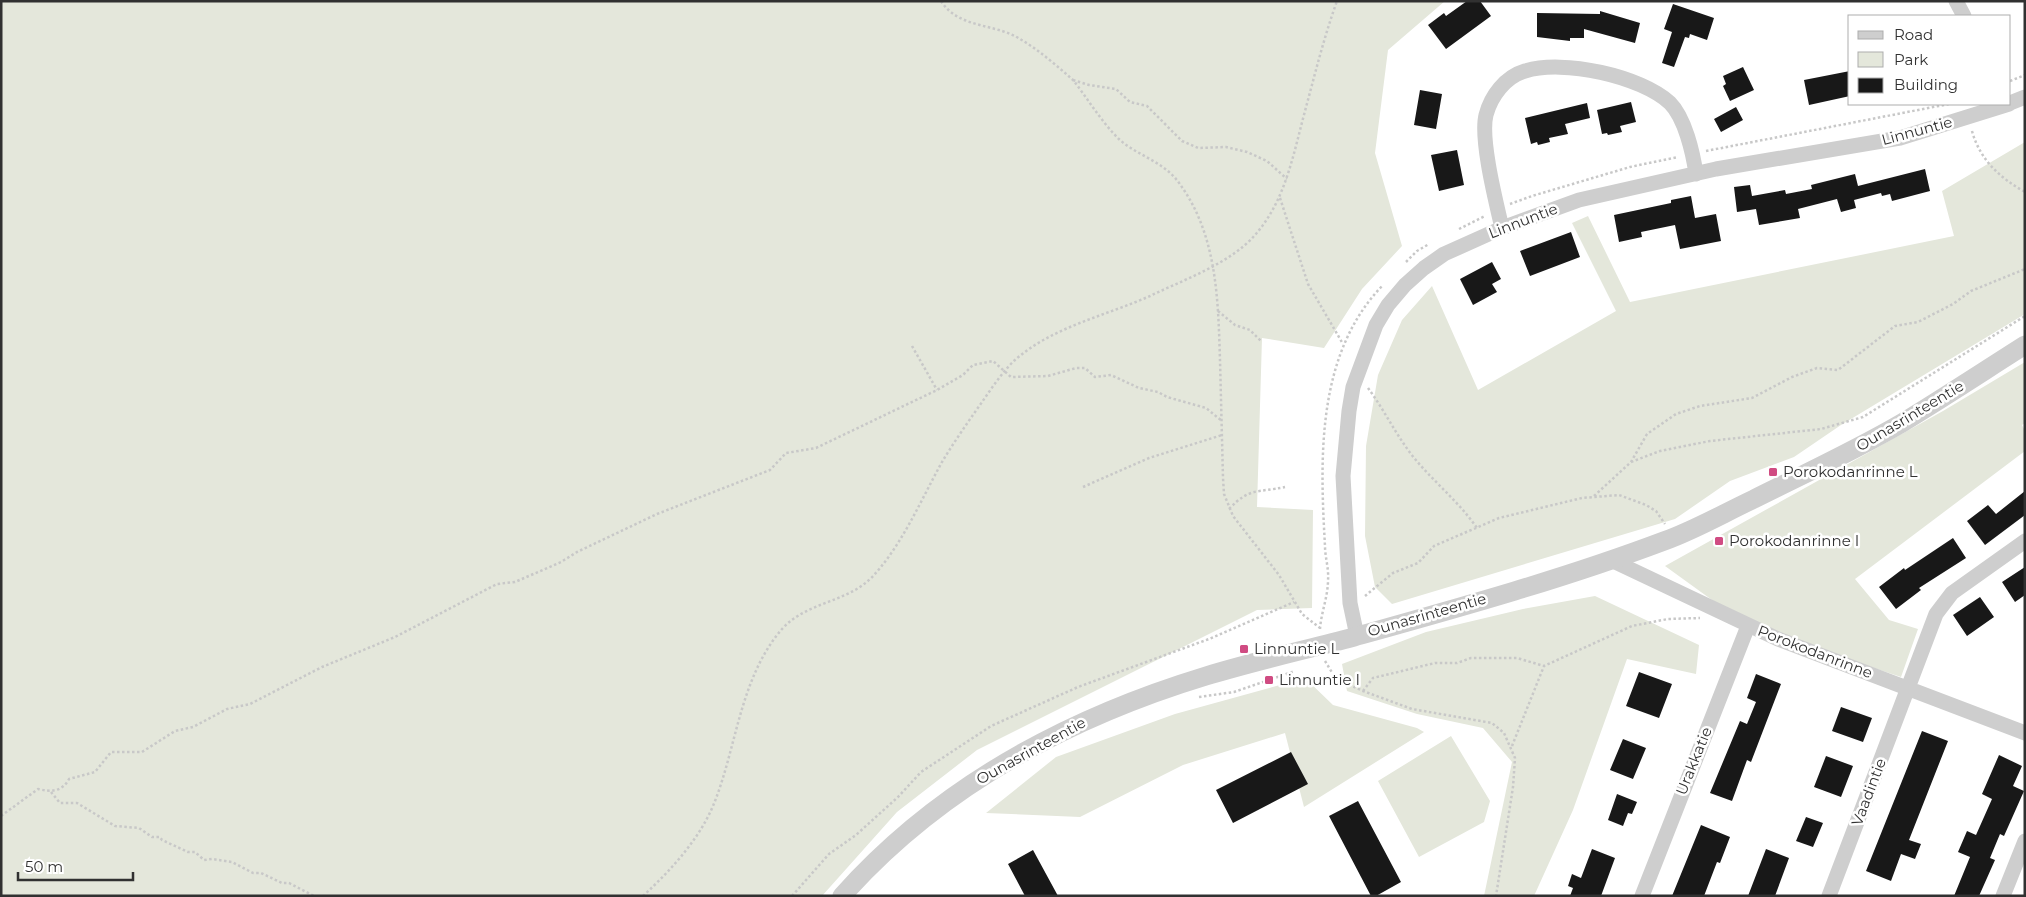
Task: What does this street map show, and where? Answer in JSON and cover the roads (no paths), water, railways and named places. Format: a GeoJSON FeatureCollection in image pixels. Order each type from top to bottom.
{"type":"FeatureCollection","features":[{"type":"Feature","properties":{"kind":"street"},"geometry":{"type":"LineString","coordinates":[[1956,1],[1963,15]]}},
{"type":"Feature","properties":{"kind":"street"},"geometry":{"type":"LineString","coordinates":[[1502,228],[1485,137],[1486,116],[1494,96],[1507,81],[1524,71],[1565,68],[1584,70],[1645,86],[1671,104],[1681,121],[1693,154],[1696,174]]}},
{"type":"Feature","properties":{"kind":"street","name":"Linnuntie"},"geometry":{"type":"LineString","coordinates":[[2011,102],[2025,97]]}},
{"type":"Feature","properties":{"kind":"street","name":"Linnuntie"},"geometry":{"type":"LineString","coordinates":[[1357,636],[1350,603],[1344,476],[1349,411],[1357,377],[1376,325],[1404,285],[1444,254],[1502,228],[1580,200],[1696,174],[1900,138],[2004,105]]}},
{"type":"Feature","properties":{"kind":"street","name":"Ounasrinteentie"},"geometry":{"type":"LineString","coordinates":[[842,896],[876,861],[937,808],[979,778],[1064,730],[1131,702],[1207,676],[1357,636],[1611,560],[1674,537],[1853,450],[1901,423],[2025,345]]}},
{"type":"Feature","properties":{"kind":"street","name":"Vaadintie"},"geometry":{"type":"LineString","coordinates":[[1828,896],[1936,614],[1943,603],[1969,579],[2025,541]]}},
{"type":"Feature","properties":{"kind":"street","name":"Porokodanrinne"},"geometry":{"type":"LineString","coordinates":[[1611,560],[1748,626],[1824,657],[2025,733]]}},
{"type":"Feature","properties":{"kind":"street","name":"Urakkatie"},"geometry":{"type":"LineString","coordinates":[[1642,896],[1748,626]]}},
{"type":"Feature","properties":{"kind":"street"},"geometry":{"type":"LineString","coordinates":[[2003,896],[2025,841]]}},
{"type":"Feature","properties":{"kind":"place","name":"Porokodanrinne L"},"geometry":{"type":"Point","coordinates":[1773,472]}},
{"type":"Feature","properties":{"kind":"place","name":"Porokodanrinne I"},"geometry":{"type":"Point","coordinates":[1719,541]}},
{"type":"Feature","properties":{"kind":"place","name":"Linnuntie L"},"geometry":{"type":"Point","coordinates":[1244,649]}},
{"type":"Feature","properties":{"kind":"place","name":"Linnuntie I"},"geometry":{"type":"Point","coordinates":[1269,680]}}]}
